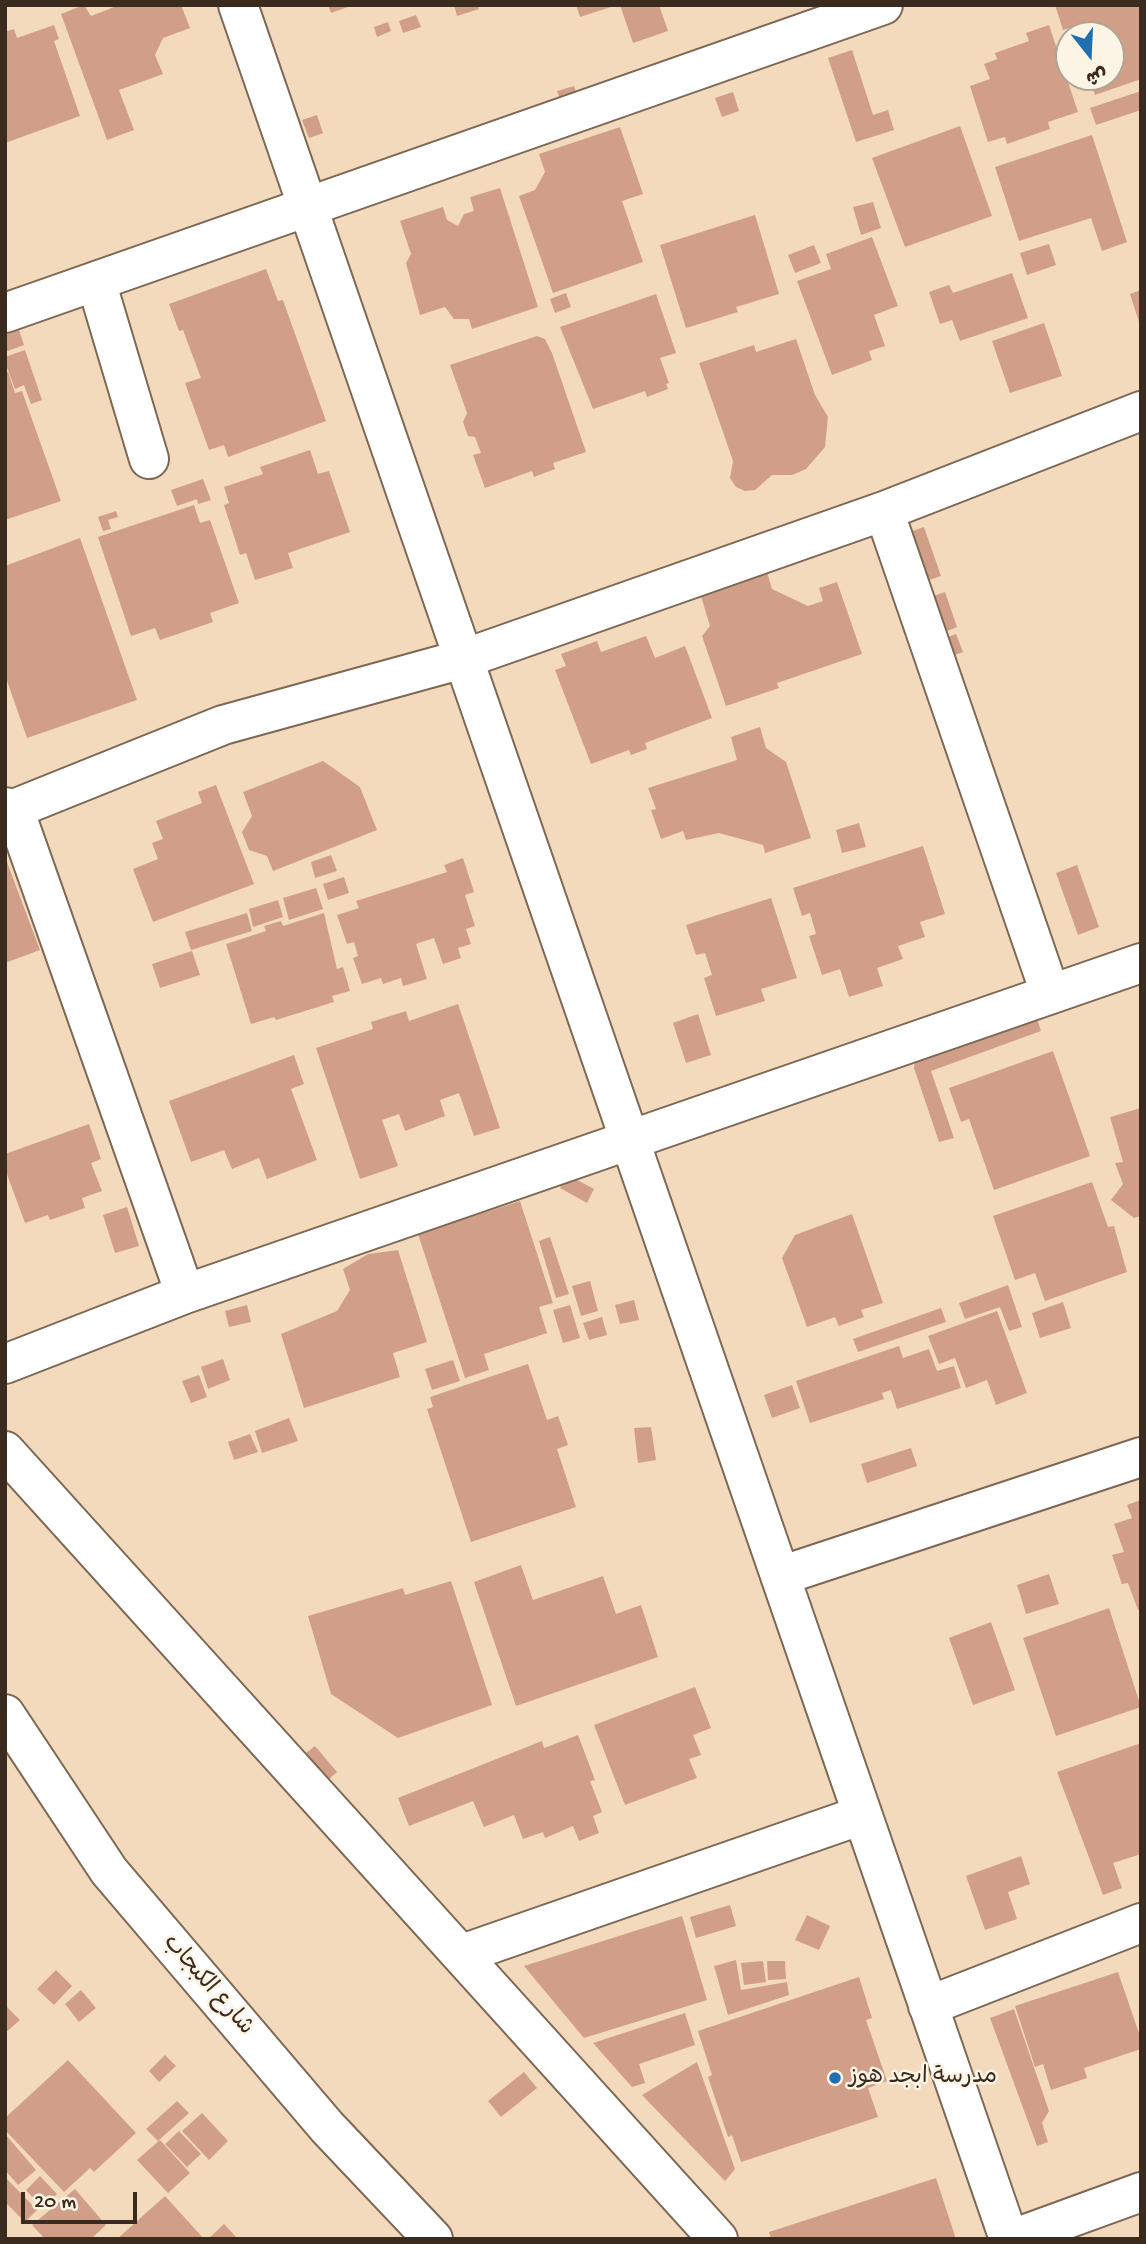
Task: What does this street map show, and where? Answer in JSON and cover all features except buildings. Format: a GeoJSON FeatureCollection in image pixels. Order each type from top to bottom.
{"type":"FeatureCollection","features":[{"type":"Feature","properties":{"kind":"street"},"geometry":{"type":"LineString","coordinates":[[237,5],[928,2006],[1011,2239],[1141,2192]]}},
{"type":"Feature","properties":{"kind":"street"},"geometry":{"type":"LineString","coordinates":[[5,313],[883,5]]}},
{"type":"Feature","properties":{"kind":"street"},"geometry":{"type":"LineString","coordinates":[[96,281],[149,459]]}},
{"type":"Feature","properties":{"kind":"street"},"geometry":{"type":"LineString","coordinates":[[185,1294],[10,808],[223,725],[463,659],[884,511],[1141,411]]}},
{"type":"Feature","properties":{"kind":"street"},"geometry":{"type":"LineString","coordinates":[[884,511],[1050,993]]}},
{"type":"Feature","properties":{"kind":"street"},"geometry":{"type":"LineString","coordinates":[[5,1364],[185,1294],[1141,963]]}},
{"type":"Feature","properties":{"kind":"street"},"geometry":{"type":"LineString","coordinates":[[5,1451],[462,1954],[708,2235]]}},
{"type":"Feature","properties":{"kind":"street"},"geometry":{"type":"LineString","coordinates":[[780,1576],[1141,1457]]}},
{"type":"Feature","properties":{"kind":"street","name":"شارع الكبجاب"},"geometry":{"type":"LineString","coordinates":[[5,1714],[109,1871],[327,2127],[433,2239]]}},
{"type":"Feature","properties":{"kind":"street"},"geometry":{"type":"LineString","coordinates":[[462,1954],[862,1815]]}},
{"type":"Feature","properties":{"kind":"street"},"geometry":{"type":"LineString","coordinates":[[928,2006],[1141,1923]]}},
{"type":"Feature","properties":{"kind":"place","name":"مدرسة ابجد هوز"},"geometry":{"type":"Point","coordinates":[835,2078]}}]}
